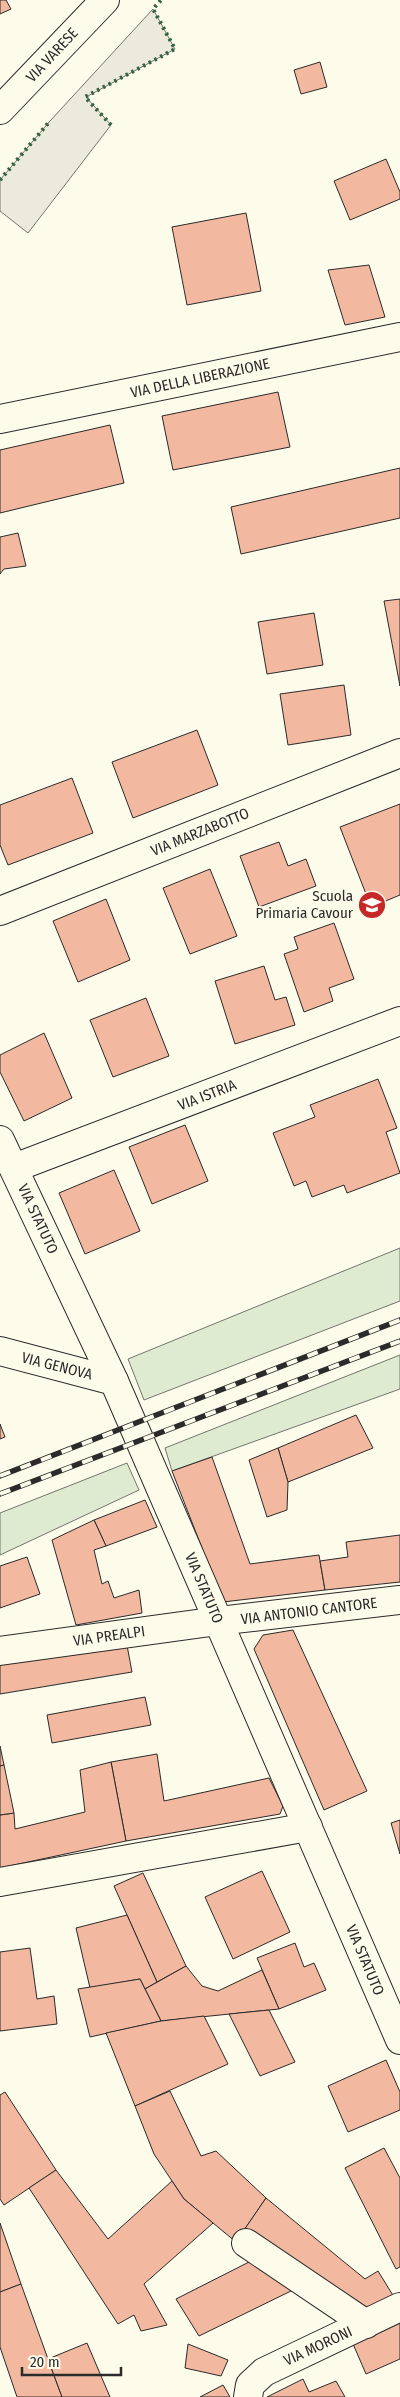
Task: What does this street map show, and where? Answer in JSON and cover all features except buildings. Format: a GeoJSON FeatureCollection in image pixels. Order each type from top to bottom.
{"type":"FeatureCollection","features":[{"type":"Feature","properties":{"kind":"street","name":"VIA VARESE"},"geometry":{"type":"LineString","coordinates":[[0,106],[80,0]]}},
{"type":"Feature","properties":{"kind":"street","name":"VIA VARESE"},"geometry":{"type":"LineString","coordinates":[[0,110],[105,0]]}},
{"type":"Feature","properties":{"kind":"street","name":"VIA DELLA LIBERAZIONE"},"geometry":{"type":"LineString","coordinates":[[0,419],[400,337]]}},
{"type":"Feature","properties":{"kind":"street","name":"VIA MARZABOTTO"},"geometry":{"type":"LineString","coordinates":[[0,912],[400,753]]}},
{"type":"Feature","properties":{"kind":"street","name":"VIA ISTRIA"},"geometry":{"type":"LineString","coordinates":[[14,1168],[400,1021]]}},
{"type":"Feature","properties":{"kind":"street","name":"VIA STATUTO"},"geometry":{"type":"LineString","coordinates":[[0,1140],[114,1381],[400,2040]]}},
{"type":"Feature","properties":{"kind":"street","name":"VIA GENOVA"},"geometry":{"type":"LineString","coordinates":[[0,1352],[114,1381]]}},
{"type":"Feature","properties":{"kind":"street","name":"VIA ANTONIO CANTORE"},"geometry":{"type":"LineString","coordinates":[[218,1621],[400,1600]]}},
{"type":"Feature","properties":{"kind":"street","name":"VIA PREALPI"},"geometry":{"type":"LineString","coordinates":[[0,1651],[218,1621]]}},
{"type":"Feature","properties":{"kind":"street"},"geometry":{"type":"LineString","coordinates":[[0,1882],[308,1827]]}},
{"type":"Feature","properties":{"kind":"street"},"geometry":{"type":"LineString","coordinates":[[246,2243],[366,2324]]}},
{"type":"Feature","properties":{"kind":"street","name":"VIA MORONI"},"geometry":{"type":"LineString","coordinates":[[248,2397],[250,2385],[264,2372],[400,2307]]}},
{"type":"Feature","properties":{"kind":"green space"},"geometry":{"type":"Polygon","coordinates":[[[400,1248],[400,1301],[144,1400],[128,1359],[400,1248]]]}},
{"type":"Feature","properties":{"kind":"green space"},"geometry":{"type":"Polygon","coordinates":[[[400,1355],[400,1389],[172,1471],[165,1448],[400,1355]]]}},
{"type":"Feature","properties":{"kind":"green space"},"geometry":{"type":"Polygon","coordinates":[[[127,1463],[139,1490],[0,1555],[0,1513],[127,1463]]]}},
{"type":"Feature","properties":{"kind":"shaded area"},"geometry":{"type":"Polygon","coordinates":[[[153,9],[175,49],[86,97],[111,125],[28,233],[0,211],[0,180],[50,121],[153,9]]]}},
{"type":"Feature","properties":{"kind":"railway"},"geometry":{"type":"LineString","coordinates":[[0,1476],[400,1320]]}},
{"type":"Feature","properties":{"kind":"railway"},"geometry":{"type":"LineString","coordinates":[[0,1494],[400,1341]]}},
{"type":"Feature","properties":{"kind":"hedge"},"geometry":{"type":"LineString","coordinates":[[111,125],[85,97],[175,49],[153,9],[161,0]]}},
{"type":"Feature","properties":{"kind":"hedge"},"geometry":{"type":"LineString","coordinates":[[0,180],[50,121]]}},
{"type":"Feature","properties":{"kind":"place","name":"Scuola Primaria Cavour"},"geometry":{"type":"Point","coordinates":[372,905]}}]}
